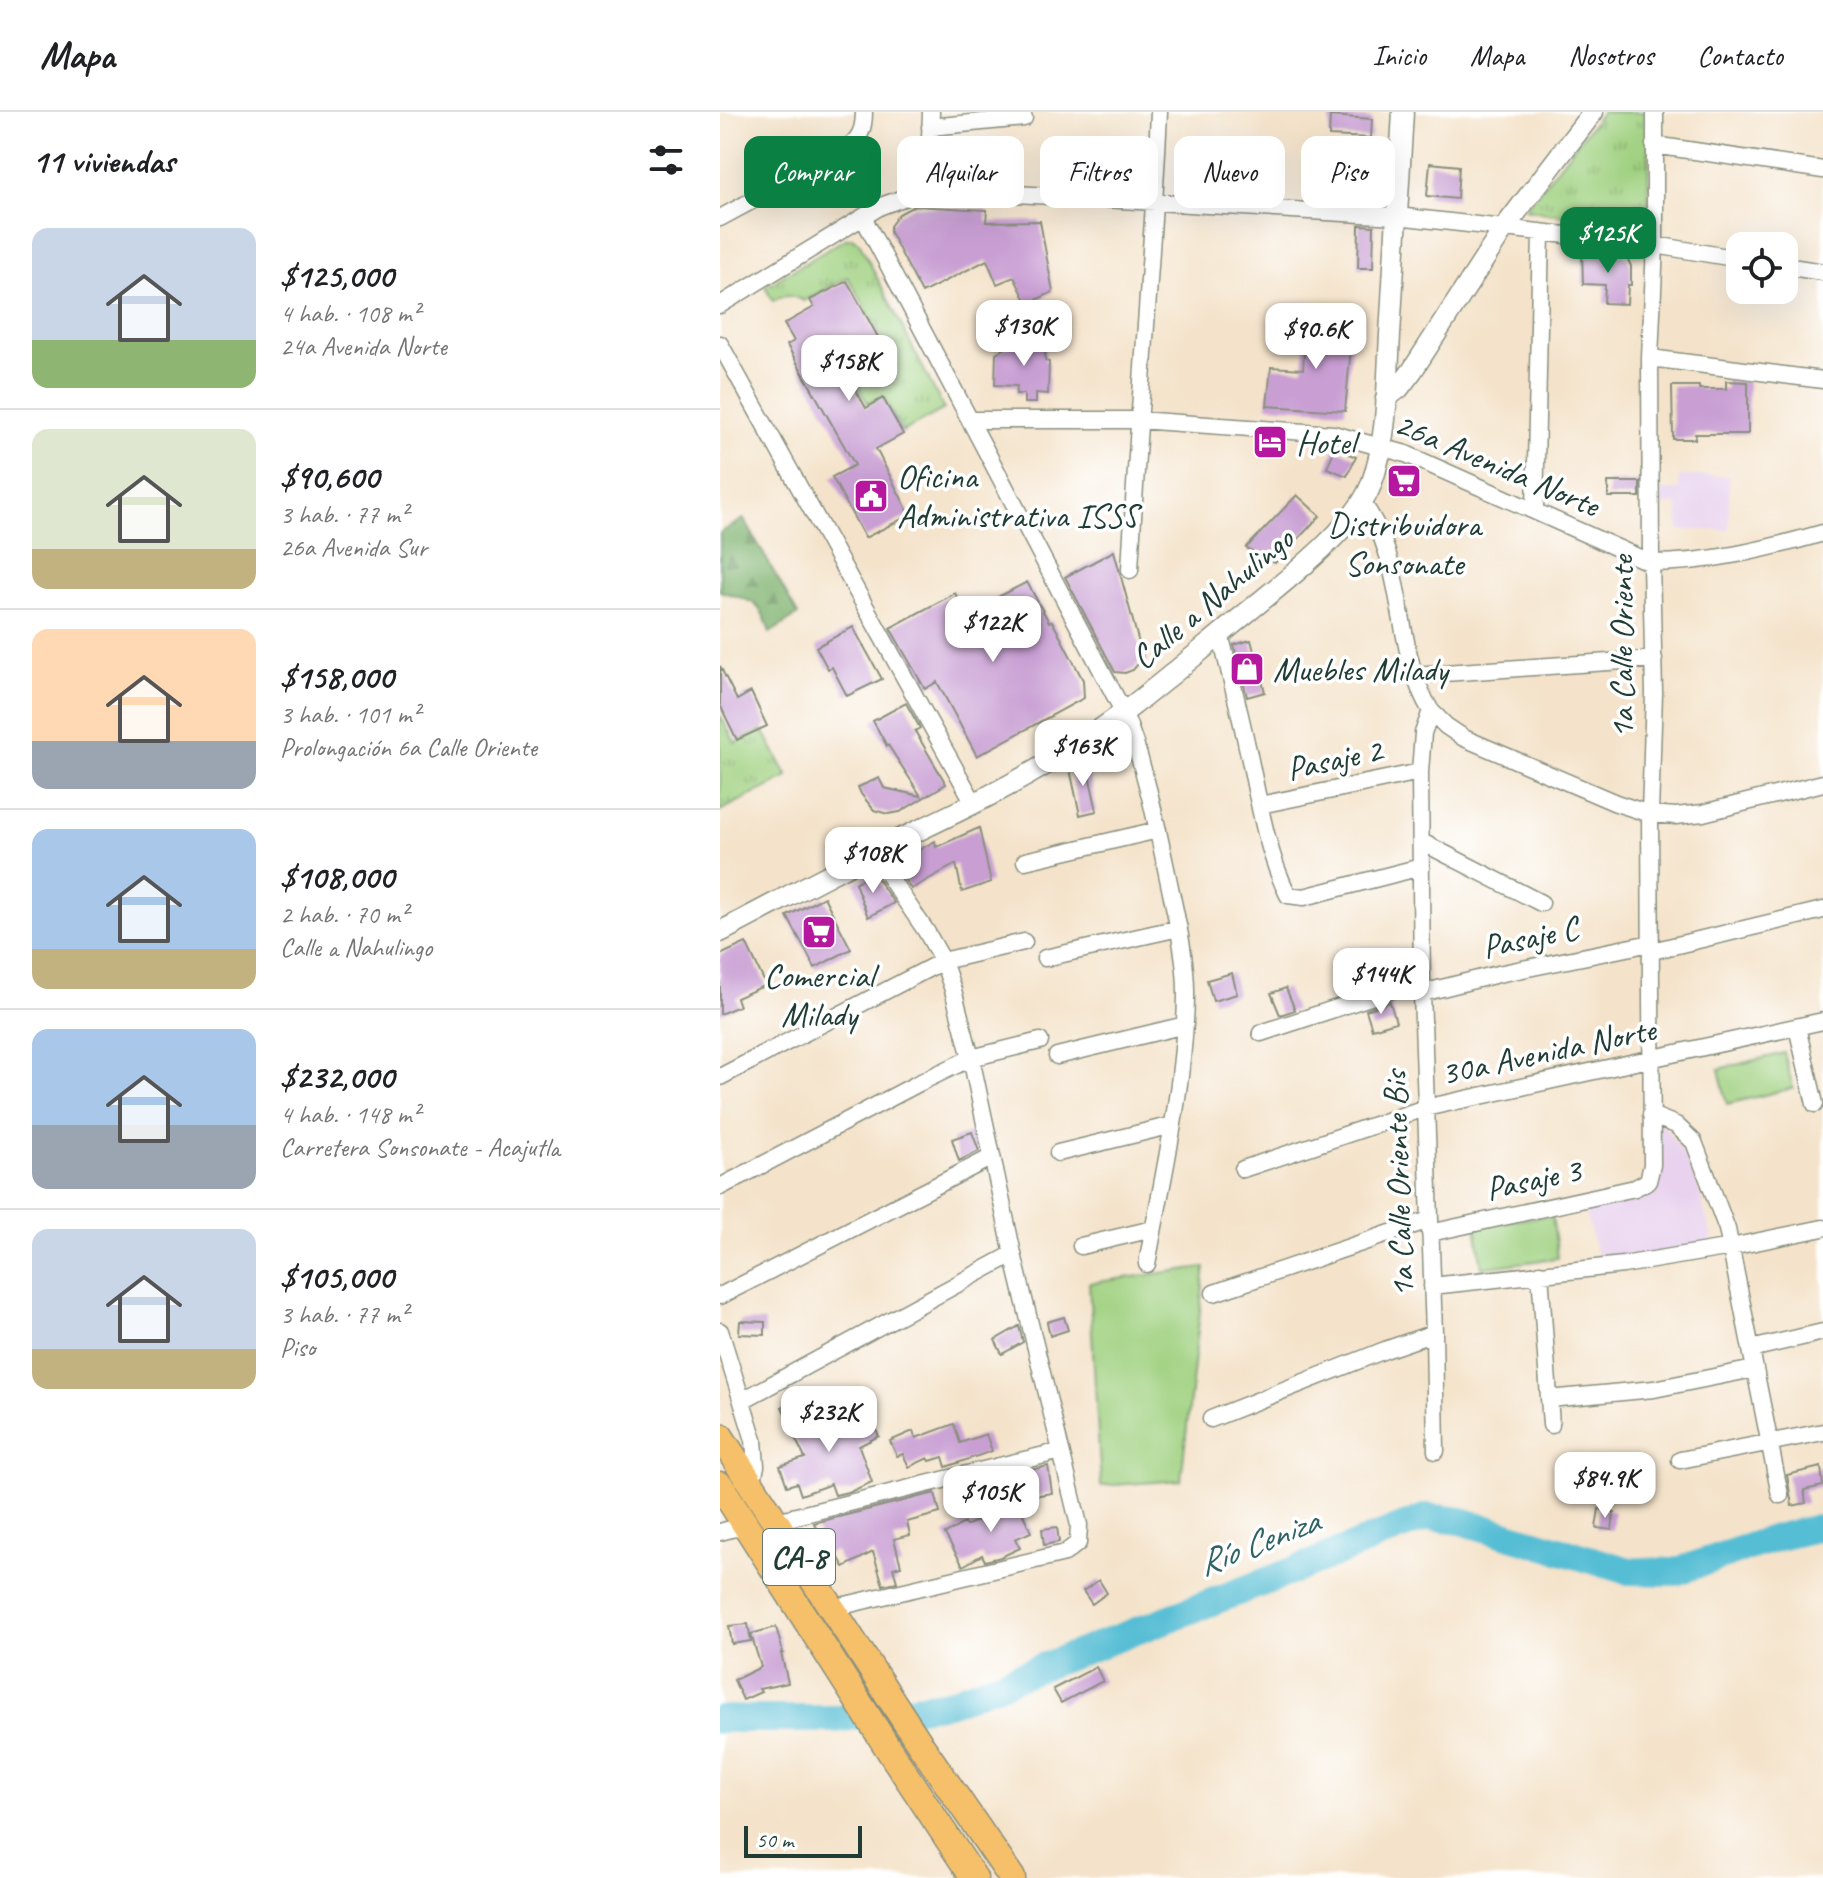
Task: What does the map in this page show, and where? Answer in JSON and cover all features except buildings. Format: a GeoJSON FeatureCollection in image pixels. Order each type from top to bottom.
{"type":"FeatureCollection","features":[{"type":"Feature","properties":{"kind":"highway","name":"CA-8"},"geometry":{"type":"LineString","coordinates":[[720,1436],[922,1747],[1012,1878]]}},
{"type":"Feature","properties":{"kind":"highway","name":"CA-8"},"geometry":{"type":"LineString","coordinates":[[720,1485],[974,1878]]}},
{"type":"Feature","properties":{"kind":"street"},"geometry":{"type":"LineString","coordinates":[[720,218],[844,151],[858,140],[864,112]]}},
{"type":"Feature","properties":{"kind":"street"},"geometry":{"type":"LineString","coordinates":[[1158,136],[1159,112]]}},
{"type":"Feature","properties":{"kind":"street","name":"Calle a Nahulingo"},"geometry":{"type":"LineString","coordinates":[[720,932],[1054,760],[1124,713],[1299,570],[1362,503],[1379,456],[1386,398],[1403,112]]}},
{"type":"Feature","properties":{"kind":"street"},"geometry":{"type":"LineString","coordinates":[[1386,398],[1399,388],[1412,371],[1505,227],[1593,112]]}},
{"type":"Feature","properties":{"kind":"street","name":"1a Calle Oriente"},"geometry":{"type":"LineString","coordinates":[[1648,1181],[1652,1165],[1650,814],[1654,659],[1650,358],[1655,245],[1655,112]]}},
{"type":"Feature","properties":{"kind":"street"},"geometry":{"type":"LineString","coordinates":[[930,119],[1024,118]]}},
{"type":"Feature","properties":{"kind":"street"},"geometry":{"type":"LineString","coordinates":[[1654,145],[1823,170]]}},
{"type":"Feature","properties":{"kind":"street"},"geometry":{"type":"LineString","coordinates":[[720,305],[881,206],[897,200]]}},
{"type":"Feature","properties":{"kind":"street"},"geometry":{"type":"LineString","coordinates":[[1158,202],[1397,216],[1655,245],[1726,257]]}},
{"type":"Feature","properties":{"kind":"street"},"geometry":{"type":"LineString","coordinates":[[1130,570],[1155,208]]}},
{"type":"Feature","properties":{"kind":"street"},"geometry":{"type":"LineString","coordinates":[[863,217],[1124,713],[1146,774],[1179,928],[1186,994],[1173,1125],[1147,1264]]}},
{"type":"Feature","properties":{"kind":"street"},"geometry":{"type":"LineString","coordinates":[[1535,511],[1541,232]]}},
{"type":"Feature","properties":{"kind":"street"},"geometry":{"type":"LineString","coordinates":[[1798,268],[1823,272]]}},
{"type":"Feature","properties":{"kind":"street"},"geometry":{"type":"LineString","coordinates":[[720,344],[974,803]]}},
{"type":"Feature","properties":{"kind":"street"},"geometry":{"type":"LineString","coordinates":[[1650,358],[1823,380]]}},
{"type":"Feature","properties":{"kind":"street","name":"26a Avenida Norte"},"geometry":{"type":"LineString","coordinates":[[971,420],[1138,420],[1333,434],[1379,456],[1406,454],[1651,563],[1679,563],[1773,548],[1823,533]]}},
{"type":"Feature","properties":{"kind":"street"},"geometry":{"type":"LineString","coordinates":[[1362,503],[1381,533],[1413,675],[1420,693],[1431,711],[1464,738],[1616,803],[1650,814],[1676,816],[1703,813],[1823,783]]}},
{"type":"Feature","properties":{"kind":"street"},"geometry":{"type":"LineString","coordinates":[[1220,634],[1279,878],[1288,895],[1304,897],[1421,867]]}},
{"type":"Feature","properties":{"kind":"street"},"geometry":{"type":"LineString","coordinates":[[1413,675],[1654,659]]}},
{"type":"Feature","properties":{"kind":"street","name":"1a Calle Oriente Bis"},"geometry":{"type":"LineString","coordinates":[[1431,711],[1423,733],[1420,772],[1422,986],[1436,1451]]}},
{"type":"Feature","properties":{"kind":"street","name":"Pasaje 2"},"geometry":{"type":"LineString","coordinates":[[1260,805],[1420,772]]}},
{"type":"Feature","properties":{"kind":"street"},"geometry":{"type":"LineString","coordinates":[[1025,861],[1158,830]]}},
{"type":"Feature","properties":{"kind":"street"},"geometry":{"type":"LineString","coordinates":[[1422,842],[1541,903]]}},
{"type":"Feature","properties":{"kind":"street"},"geometry":{"type":"LineString","coordinates":[[833,1608],[1065,1553],[1078,1543],[1079,1525],[1013,1254],[971,1058],[943,961],[873,853]]}},
{"type":"Feature","properties":{"kind":"street","name":"Pasaje C"},"geometry":{"type":"LineString","coordinates":[[1261,1033],[1422,986],[1652,947],[1823,910]]}},
{"type":"Feature","properties":{"kind":"street"},"geometry":{"type":"LineString","coordinates":[[1045,958],[1179,928]]}},
{"type":"Feature","properties":{"kind":"street"},"geometry":{"type":"LineString","coordinates":[[720,1077],[943,961],[1024,942]]}},
{"type":"Feature","properties":{"kind":"street","name":"30a Avenida Norte"},"geometry":{"type":"LineString","coordinates":[[1243,1169],[1425,1108],[1823,1021]]}},
{"type":"Feature","properties":{"kind":"street"},"geometry":{"type":"LineString","coordinates":[[1057,1056],[1185,1025]]}},
{"type":"Feature","properties":{"kind":"street"},"geometry":{"type":"LineString","coordinates":[[1797,1027],[1815,1104]]}},
{"type":"Feature","properties":{"kind":"street"},"geometry":{"type":"LineString","coordinates":[[720,1187],[971,1058],[1040,1041]]}},
{"type":"Feature","properties":{"kind":"street"},"geometry":{"type":"LineString","coordinates":[[1651,1115],[1676,1125],[1694,1142],[1727,1229],[1780,1495]]}},
{"type":"Feature","properties":{"kind":"street"},"geometry":{"type":"LineString","coordinates":[[1058,1153],[1173,1125]]}},
{"type":"Feature","properties":{"kind":"street"},"geometry":{"type":"LineString","coordinates":[[720,1296],[992,1157]]}},
{"type":"Feature","properties":{"kind":"street","name":"Pasaje 3"},"geometry":{"type":"LineString","coordinates":[[1214,1293],[1430,1226],[1635,1188],[1648,1181]]}},
{"type":"Feature","properties":{"kind":"street"},"geometry":{"type":"LineString","coordinates":[[1432,1286],[1623,1265],[1823,1228]]}},
{"type":"Feature","properties":{"kind":"street"},"geometry":{"type":"LineString","coordinates":[[1081,1246],[1153,1229]]}},
{"type":"Feature","properties":{"kind":"street"},"geometry":{"type":"LineString","coordinates":[[743,1400],[1013,1254]]}},
{"type":"Feature","properties":{"kind":"street"},"geometry":{"type":"LineString","coordinates":[[1540,1273],[1551,1425]]}},
{"type":"Feature","properties":{"kind":"street"},"geometry":{"type":"LineString","coordinates":[[720,1331],[754,1440],[756,1466],[752,1484]]}},
{"type":"Feature","properties":{"kind":"street"},"geometry":{"type":"LineString","coordinates":[[1751,1349],[1823,1332]]}},
{"type":"Feature","properties":{"kind":"street"},"geometry":{"type":"LineString","coordinates":[[1211,1419],[1434,1333]]}},
{"type":"Feature","properties":{"kind":"street"},"geometry":{"type":"LineString","coordinates":[[1549,1399],[1654,1389],[1754,1369]]}},
{"type":"Feature","properties":{"kind":"street"},"geometry":{"type":"LineString","coordinates":[[1680,1460],[1823,1432]]}},
{"type":"Feature","properties":{"kind":"street"},"geometry":{"type":"LineString","coordinates":[[776,1521],[1061,1451]]}},
{"type":"Feature","properties":{"kind":"street"},"geometry":{"type":"LineString","coordinates":[[720,1532],[746,1525]]}},
{"type":"Feature","properties":{"kind":"shaded area"},"geometry":{"type":"Polygon","coordinates":[[[1679,476],[1729,476],[1729,530],[1679,530],[1678,505],[1661,505],[1660,490],[1679,490],[1679,476]]]}},
{"type":"Feature","properties":{"kind":"shaded area"},"geometry":{"type":"Polygon","coordinates":[[[1656,1123],[1666,1128],[1684,1155],[1696,1181],[1712,1242],[1599,1263],[1583,1204],[1642,1192],[1656,1123]]]}},
{"type":"Feature","properties":{"kind":"green space"},"geometry":{"type":"Polygon","coordinates":[[[1602,112],[1649,112],[1648,230],[1525,209],[1602,112]]]}},
{"type":"Feature","properties":{"kind":"green space"},"geometry":{"type":"Polygon","coordinates":[[[852,238],[859,242],[944,409],[902,432],[883,396],[868,404],[843,358],[852,353],[857,363],[887,346],[848,277],[804,301],[788,296],[773,301],[765,287],[845,239],[852,238]]]}},
{"type":"Feature","properties":{"kind":"green space"},"geometry":{"type":"Polygon","coordinates":[[[744,519],[798,615],[770,633],[758,607],[720,591],[720,533],[744,519]]]}},
{"type":"Feature","properties":{"kind":"green space"},"geometry":{"type":"Polygon","coordinates":[[[720,715],[735,743],[763,730],[788,777],[720,811],[720,715]]]}},
{"type":"Feature","properties":{"kind":"green space"},"geometry":{"type":"Polygon","coordinates":[[[1784,1053],[1793,1088],[1727,1104],[1719,1069],[1784,1053]]]}},
{"type":"Feature","properties":{"kind":"green space"},"geometry":{"type":"Polygon","coordinates":[[[1552,1215],[1558,1258],[1482,1268],[1476,1226],[1552,1215]]]}},
{"type":"Feature","properties":{"kind":"green space"},"geometry":{"type":"Polygon","coordinates":[[[1205,1267],[1181,1480],[1101,1486],[1089,1283],[1205,1267]]]}},
{"type":"Feature","properties":{"kind":"waterway","name":"Río Ceniza"},"geometry":{"type":"LineString","coordinates":[[720,1719],[836,1719],[948,1703],[1427,1517],[1461,1521],[1629,1571],[1675,1572],[1775,1538],[1823,1529]]}},
{"type":"Feature","properties":{"kind":"place","name":"Hotel"},"geometry":{"type":"Point","coordinates":[1270,442]}},
{"type":"Feature","properties":{"kind":"place","name":"Distribuidora Sonsonate"},"geometry":{"type":"Point","coordinates":[1404,481]}},
{"type":"Feature","properties":{"kind":"place","name":"Oficina Administrativa ISSS"},"geometry":{"type":"Point","coordinates":[871,496]}},
{"type":"Feature","properties":{"kind":"place","name":"Muebles Milady"},"geometry":{"type":"Point","coordinates":[1247,669]}},
{"type":"Feature","properties":{"kind":"place","name":"Comercial Milady"},"geometry":{"type":"Point","coordinates":[819,932]}}]}
